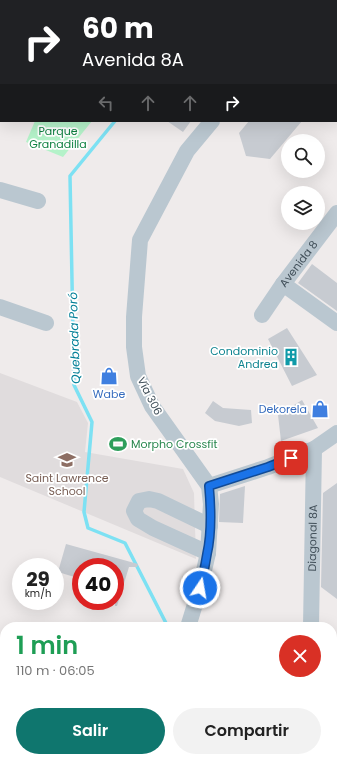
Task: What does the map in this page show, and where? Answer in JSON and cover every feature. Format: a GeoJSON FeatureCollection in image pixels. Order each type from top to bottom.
{"type":"FeatureCollection","features":[{"type":"Feature","properties":{"kind":"street","name":"Vía 306"},"geometry":{"type":"LineString","coordinates":[[190,622],[200,588],[208,553],[211,504],[209,486],[152,406],[138,376],[134,347],[134,317],[140,240],[187,151],[211,122]]}},
{"type":"Feature","properties":{"kind":"street"},"geometry":{"type":"LineString","coordinates":[[0,190],[38,201]]}},
{"type":"Feature","properties":{"kind":"street","name":"Avenida 8"},"geometry":{"type":"LineString","coordinates":[[262,315],[283,284],[337,212]]}},
{"type":"Feature","properties":{"kind":"street"},"geometry":{"type":"LineString","coordinates":[[283,284],[337,323]]}},
{"type":"Feature","properties":{"kind":"street"},"geometry":{"type":"LineString","coordinates":[[0,307],[46,323]]}},
{"type":"Feature","properties":{"kind":"street"},"geometry":{"type":"LineString","coordinates":[[209,486],[268,467],[314,449],[337,433]]}},
{"type":"Feature","properties":{"kind":"street","name":"Diagonal 8A"},"geometry":{"type":"LineString","coordinates":[[311,622],[314,449]]}},
{"type":"Feature","properties":{"kind":"street"},"geometry":{"type":"LineString","coordinates":[[208,553],[148,525],[138,519],[134,511],[139,501],[149,499],[158,501],[210,526]]}},
{"type":"Feature","properties":{"kind":"shaded area","name":"Saint Lawrence School"},"geometry":{"type":"Polygon","coordinates":[[[0,373],[77,402],[88,423],[85,452],[183,469],[194,493],[196,559],[0,477],[0,373]]]}},
{"type":"Feature","properties":{"kind":"green space","name":"Parque Granadilla"},"geometry":{"type":"Polygon","coordinates":[[[35,122],[91,122],[63,157],[26,142],[35,122]]]}},
{"type":"Feature","properties":{"kind":"building"},"geometry":{"type":"Polygon","coordinates":[[[168,122],[190,122],[183,132],[168,122]]]}},
{"type":"Feature","properties":{"kind":"building"},"geometry":{"type":"Polygon","coordinates":[[[248,122],[301,122],[291,134],[281,134],[281,146],[270,159],[246,156],[239,133],[248,122]]]}},
{"type":"Feature","properties":{"kind":"building"},"geometry":{"type":"Polygon","coordinates":[[[312,264],[337,283],[337,311],[298,283],[312,264]]]}},
{"type":"Feature","properties":{"kind":"building","name":"Condominio Andrea"},"geometry":{"type":"Polygon","coordinates":[[[287,328],[317,375],[292,386],[268,339],[287,328]]]}},
{"type":"Feature","properties":{"kind":"building"},"geometry":{"type":"Polygon","coordinates":[[[302,400],[318,428],[281,441],[278,415],[302,400]]]}},
{"type":"Feature","properties":{"kind":"building"},"geometry":{"type":"Polygon","coordinates":[[[213,401],[223,408],[251,410],[252,423],[239,426],[215,421],[205,413],[213,401]]]}},
{"type":"Feature","properties":{"kind":"building"},"geometry":{"type":"Polygon","coordinates":[[[337,483],[337,599],[321,587],[323,493],[337,483]]]}},
{"type":"Feature","properties":{"kind":"building"},"geometry":{"type":"Polygon","coordinates":[[[245,486],[243,523],[219,522],[220,494],[245,486]]]}},
{"type":"Feature","properties":{"kind":"building"},"geometry":{"type":"Polygon","coordinates":[[[66,544],[116,558],[72,558],[72,576],[64,574],[64,558],[62,558],[66,544]]]}},
{"type":"Feature","properties":{"kind":"building"},"geometry":{"type":"Polygon","coordinates":[[[124,560],[138,564],[137,567],[129,567],[124,583],[124,560]]]}},
{"type":"Feature","properties":{"kind":"waterway","name":"Quebrada Poró"},"geometry":{"type":"LineString","coordinates":[[114,122],[70,176],[74,385],[92,422],[84,512],[88,528],[125,543],[165,622]]}},
{"type":"Feature","properties":{"kind":"place","name":"Condominio Andrea"},"geometry":{"type":"Point","coordinates":[291,357]}},
{"type":"Feature","properties":{"kind":"place","name":"Wabe"},"geometry":{"type":"Point","coordinates":[109,376]}},
{"type":"Feature","properties":{"kind":"place","name":"Dekorela"},"geometry":{"type":"Point","coordinates":[320,409]}},
{"type":"Feature","properties":{"kind":"place","name":"Morpho Crossfit"},"geometry":{"type":"Point","coordinates":[118,444]}},
{"type":"Feature","properties":{"kind":"place","name":"Saint Lawrence School"},"geometry":{"type":"Point","coordinates":[67,460]}},
{"type":"Feature","properties":{"kind":"route"},"geometry":{"type":"LineString","coordinates":[[200,588],[208,553],[211,504],[209,486],[291,458]]}}]}
